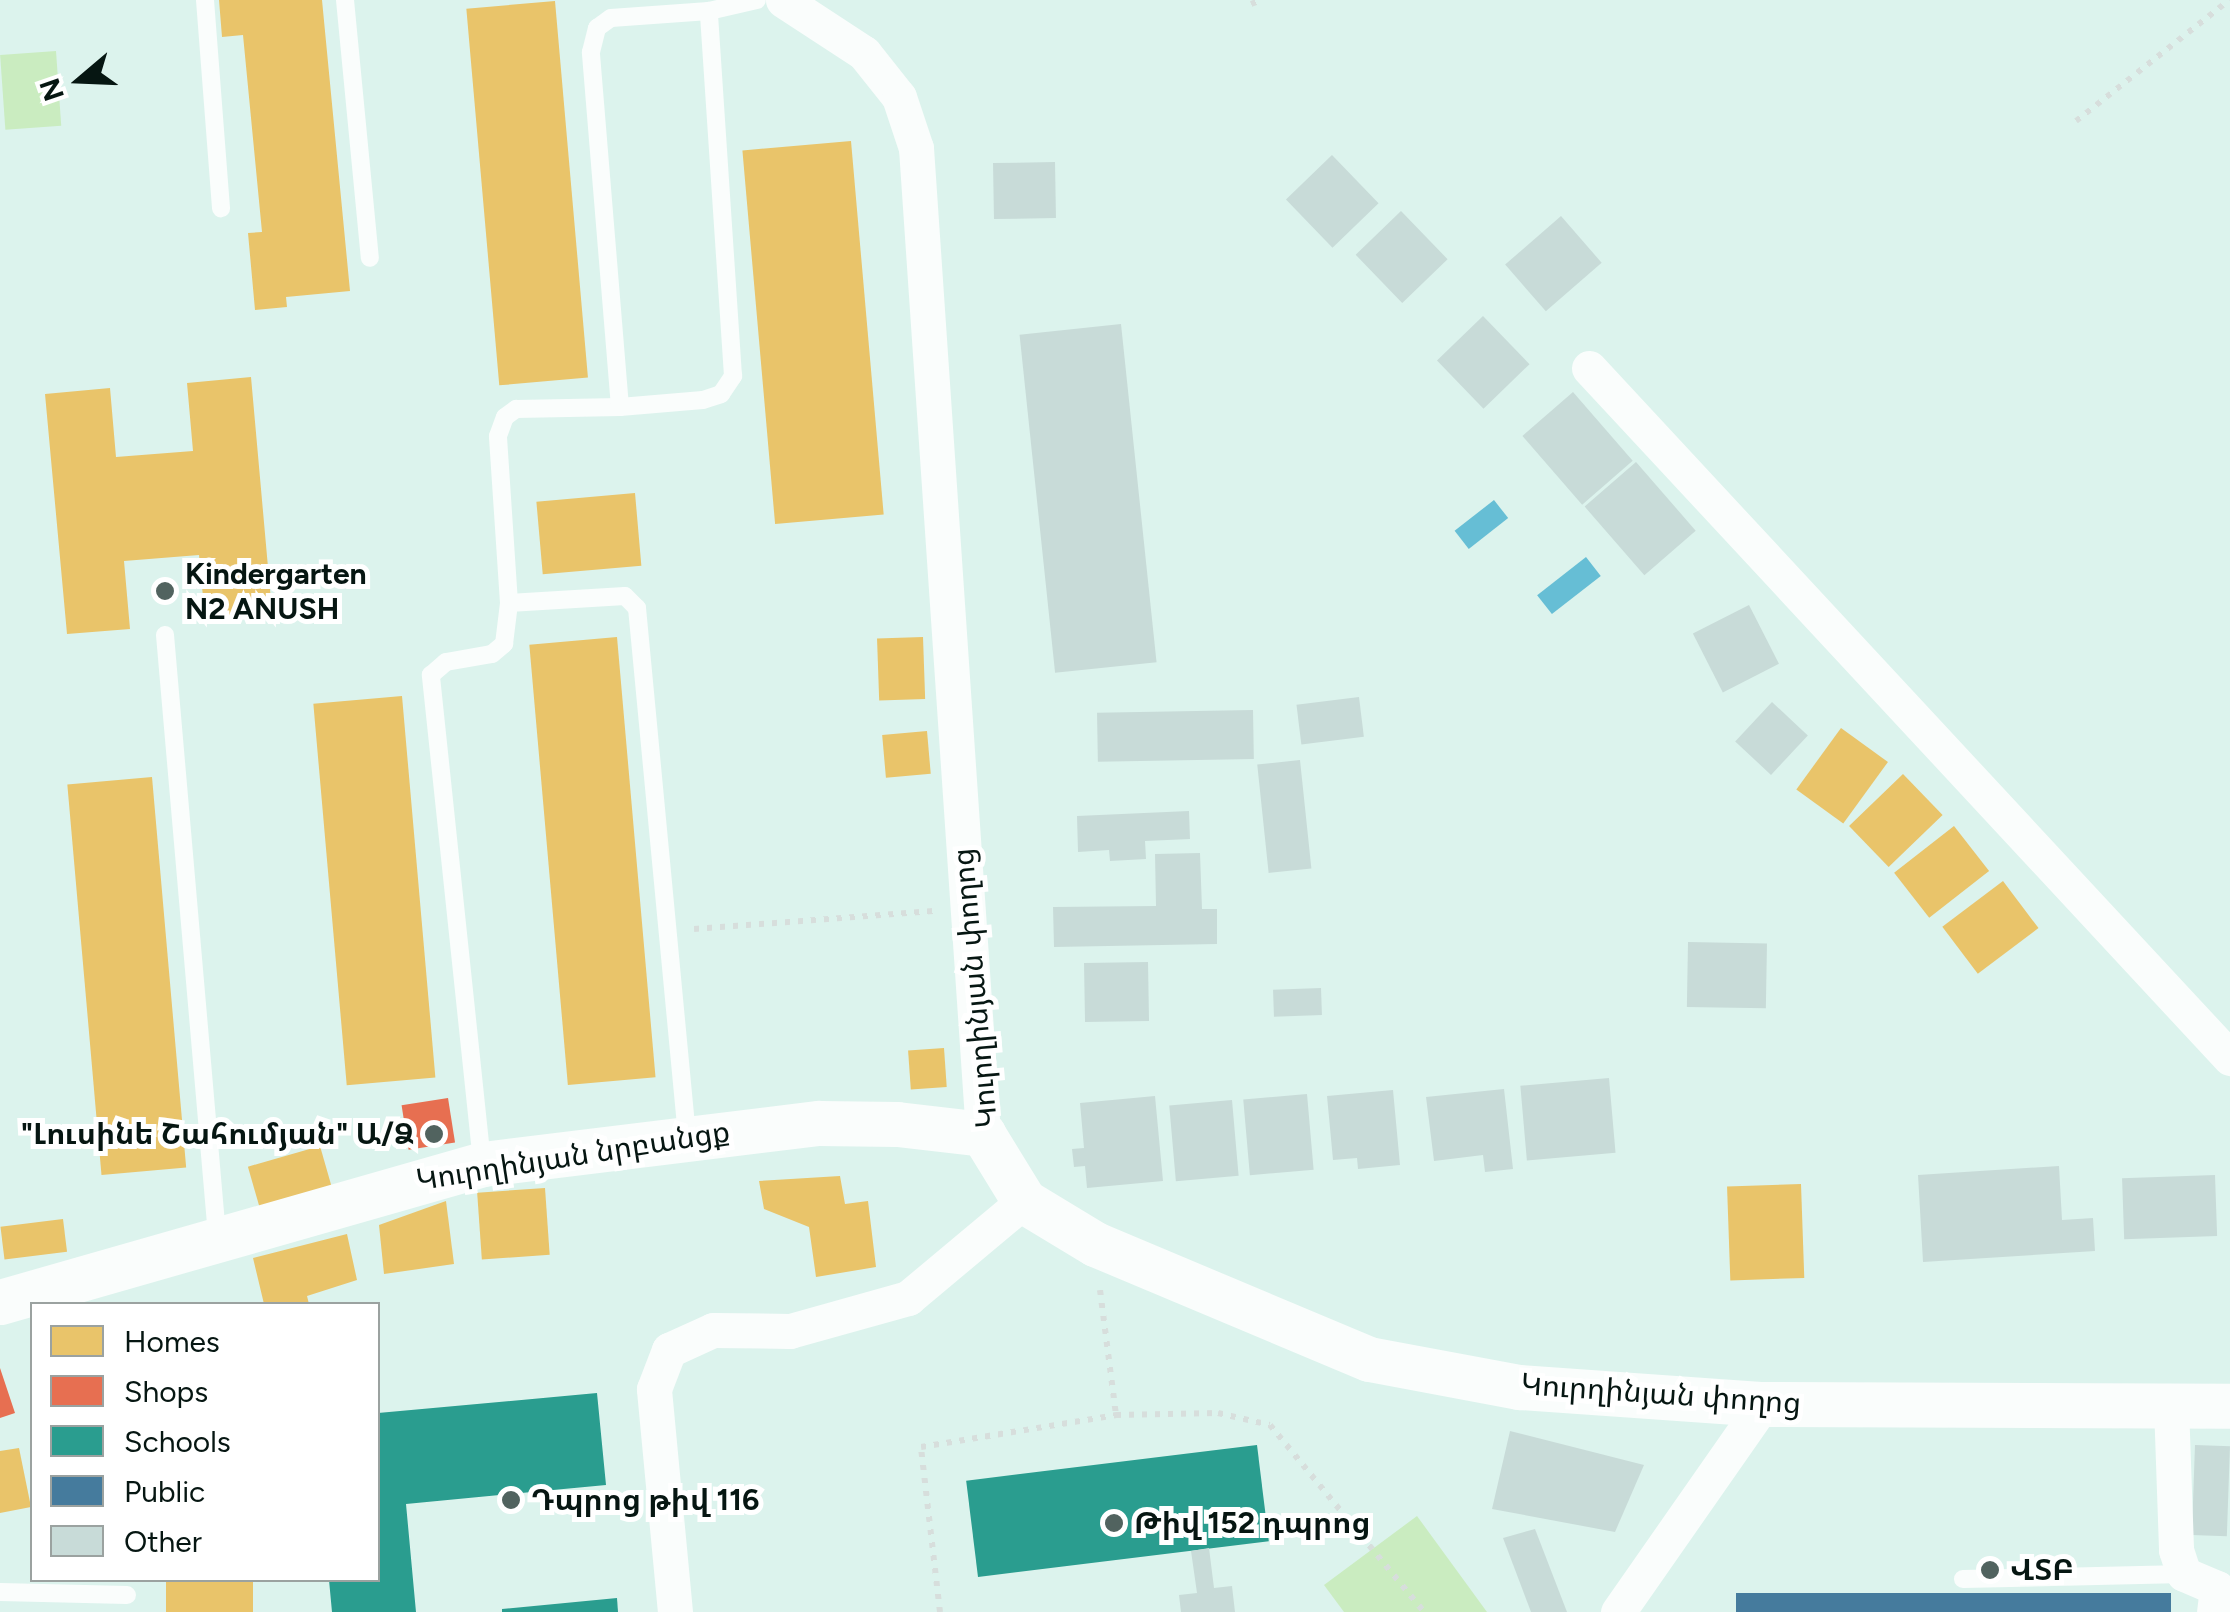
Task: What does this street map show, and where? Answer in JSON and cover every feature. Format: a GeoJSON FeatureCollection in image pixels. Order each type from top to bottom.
{"type":"FeatureCollection","features":[{"type":"Feature","properties":{"kind":"street","name":"Կուրղինյան փողոց"},"geometry":{"type":"LineString","coordinates":[[783,0],[864,53],[900,97],[916,148],[982,1134],[1024,1201],[1094,1244],[1368,1359],[1518,1387],[1763,1404],[2230,1406]]}},
{"type":"Feature","properties":{"kind":"street"},"geometry":{"type":"LineString","coordinates":[[1589,368],[2230,1058]]}},
{"type":"Feature","properties":{"kind":"street","name":"Կուրղինյան նրբանցք"},"geometry":{"type":"LineString","coordinates":[[0,1302],[218,1235],[482,1164],[819,1122],[982,1134]]}},
{"type":"Feature","properties":{"kind":"street"},"geometry":{"type":"LineString","coordinates":[[676,1612],[654,1390],[670,1350],[713,1330],[790,1331],[908,1298],[1024,1201]]}},
{"type":"Feature","properties":{"kind":"street"},"geometry":{"type":"LineString","coordinates":[[1618,1612],[1763,1404]]}},
{"type":"Feature","properties":{"kind":"street"},"geometry":{"type":"LineString","coordinates":[[2170,1405],[2176,1550],[2184,1574],[2220,1596]]}},
{"type":"Feature","properties":{"kind":"lane"},"geometry":{"type":"LineString","coordinates":[[205,0],[221,208]]}},
{"type":"Feature","properties":{"kind":"lane"},"geometry":{"type":"LineString","coordinates":[[345,0],[370,258]]}},
{"type":"Feature","properties":{"kind":"lane"},"geometry":{"type":"LineString","coordinates":[[620,407],[591,52],[597,28],[611,18],[709,12],[757,0]]}},
{"type":"Feature","properties":{"kind":"lane"},"geometry":{"type":"LineString","coordinates":[[482,1164],[431,675],[446,662],[492,654],[504,644],[509,603],[498,436],[505,417],[516,409],[620,407],[703,400],[720,394],[733,376],[709,12]]}},
{"type":"Feature","properties":{"kind":"lane"},"geometry":{"type":"LineString","coordinates":[[509,603],[625,596],[637,608],[687,1136]]}},
{"type":"Feature","properties":{"kind":"lane"},"geometry":{"type":"LineString","coordinates":[[165,635],[218,1235]]}},
{"type":"Feature","properties":{"kind":"lane"},"geometry":{"type":"LineString","coordinates":[[1963,1579],[2184,1574]]}},
{"type":"Feature","properties":{"kind":"lane"},"geometry":{"type":"LineString","coordinates":[[0,1592],[127,1595]]}},
{"type":"Feature","properties":{"kind":"path"},"geometry":{"type":"LineString","coordinates":[[1251,4],[1262,0]]}},
{"type":"Feature","properties":{"kind":"path"},"geometry":{"type":"LineString","coordinates":[[2076,122],[2228,0]]}},
{"type":"Feature","properties":{"kind":"path"},"geometry":{"type":"LineString","coordinates":[[666,930],[967,909]]}},
{"type":"Feature","properties":{"kind":"path"},"geometry":{"type":"LineString","coordinates":[[1094,1244],[1116,1415]]}},
{"type":"Feature","properties":{"kind":"path"},"geometry":{"type":"LineString","coordinates":[[940,1612],[921,1447],[1116,1415],[1218,1413],[1270,1425],[1424,1612]]}},
{"type":"Feature","properties":{"kind":"green space"},"geometry":{"type":"Polygon","coordinates":[[[56,51],[61,126],[5,130],[0,55],[56,51]]]}},
{"type":"Feature","properties":{"kind":"green space"},"geometry":{"type":"Polygon","coordinates":[[[1417,1516],[1487,1612],[1344,1612],[1324,1585],[1417,1516]]]}},
{"type":"Feature","properties":{"kind":"water"},"geometry":{"type":"Polygon","coordinates":[[[1494,500],[1508,518],[1469,549],[1455,531],[1494,500]]]}},
{"type":"Feature","properties":{"kind":"water"},"geometry":{"type":"Polygon","coordinates":[[[1586,557],[1601,576],[1552,614],[1537,595],[1586,557]]]}},
{"type":"Feature","properties":{"kind":"building: Homes"},"geometry":{"type":"Polygon","coordinates":[[[219,0],[322,0],[350,291],[286,297],[287,307],[255,310],[248,233],[262,232],[243,35],[222,37],[219,0]]]}},
{"type":"Feature","properties":{"kind":"building: Homes"},"geometry":{"type":"Polygon","coordinates":[[[555,1],[588,378],[499,385],[466,9],[555,1]]]}},
{"type":"Feature","properties":{"kind":"building: Homes"},"geometry":{"type":"Polygon","coordinates":[[[851,141],[884,515],[775,524],[742,150],[851,141]]]}},
{"type":"Feature","properties":{"kind":"building: Homes"},"geometry":{"type":"Polygon","coordinates":[[[251,377],[272,612],[205,618],[199,555],[124,561],[130,629],[67,634],[45,394],[110,388],[116,457],[193,451],[187,383],[251,377]]]}},
{"type":"Feature","properties":{"kind":"building: Homes"},"geometry":{"type":"Polygon","coordinates":[[[635,493],[641,566],[543,574],[536,502],[635,493]]]}},
{"type":"Feature","properties":{"kind":"building: Homes"},"geometry":{"type":"Polygon","coordinates":[[[617,637],[656,1077],[568,1085],[529,645],[617,637]]]}},
{"type":"Feature","properties":{"kind":"building: Homes"},"geometry":{"type":"Polygon","coordinates":[[[923,637],[925,699],[879,701],[877,639],[923,637]]]}},
{"type":"Feature","properties":{"kind":"building: Homes"},"geometry":{"type":"Polygon","coordinates":[[[402,696],[435,1078],[347,1085],[313,704],[402,696]]]}},
{"type":"Feature","properties":{"kind":"building: Homes"},"geometry":{"type":"Polygon","coordinates":[[[1841,728],[1888,762],[1843,824],[1796,789],[1841,728]]]}},
{"type":"Feature","properties":{"kind":"building: Homes"},"geometry":{"type":"Polygon","coordinates":[[[927,731],[931,774],[886,778],[882,735],[927,731]]]}},
{"type":"Feature","properties":{"kind":"building: Homes"},"geometry":{"type":"Polygon","coordinates":[[[1903,774],[1943,815],[1889,867],[1849,826],[1903,774]]]}},
{"type":"Feature","properties":{"kind":"building: Homes"},"geometry":{"type":"Polygon","coordinates":[[[152,777],[186,1168],[101,1175],[67,784],[152,777]]]}},
{"type":"Feature","properties":{"kind":"building: Homes"},"geometry":{"type":"Polygon","coordinates":[[[1954,826],[1989,871],[1929,918],[1894,873],[1954,826]]]}},
{"type":"Feature","properties":{"kind":"building: Homes"},"geometry":{"type":"Polygon","coordinates":[[[2003,881],[2039,928],[1978,974],[1942,927],[2003,881]]]}},
{"type":"Feature","properties":{"kind":"building: Homes"},"geometry":{"type":"Polygon","coordinates":[[[944,1048],[947,1087],[911,1089],[908,1051],[944,1048]]]}},
{"type":"Feature","properties":{"kind":"building: Homes"},"geometry":{"type":"Polygon","coordinates":[[[320,1146],[331,1185],[259,1206],[248,1167],[320,1146]]]}},
{"type":"Feature","properties":{"kind":"building: Homes"},"geometry":{"type":"Polygon","coordinates":[[[840,1176],[845,1204],[868,1201],[876,1267],[816,1277],[809,1227],[764,1209],[759,1181],[840,1176]]]}},
{"type":"Feature","properties":{"kind":"building: Homes"},"geometry":{"type":"Polygon","coordinates":[[[1801,1184],[1804,1278],[1730,1281],[1727,1187],[1801,1184]]]}},
{"type":"Feature","properties":{"kind":"building: Homes"},"geometry":{"type":"Polygon","coordinates":[[[545,1188],[550,1255],[482,1260],[477,1193],[545,1188]]]}},
{"type":"Feature","properties":{"kind":"building: Homes"},"geometry":{"type":"Polygon","coordinates":[[[446,1201],[454,1264],[384,1274],[379,1225],[446,1201]]]}},
{"type":"Feature","properties":{"kind":"building: Homes"},"geometry":{"type":"Polygon","coordinates":[[[63,1219],[67,1252],[4,1259],[0,1227],[63,1219]]]}},
{"type":"Feature","properties":{"kind":"building: Homes"},"geometry":{"type":"Polygon","coordinates":[[[347,1234],[357,1280],[307,1296],[308,1302],[264,1302],[253,1258],[347,1234]]]}},
{"type":"Feature","properties":{"kind":"building: Homes"},"geometry":{"type":"Polygon","coordinates":[[[19,1448],[30,1507],[0,1513],[0,1451],[19,1448]]]}},
{"type":"Feature","properties":{"kind":"building: Homes"},"geometry":{"type":"Polygon","coordinates":[[[166,1582],[253,1582],[253,1612],[166,1612],[166,1582]]]}},
{"type":"Feature","properties":{"kind":"building: Shops"},"geometry":{"type":"Polygon","coordinates":[[[448,1098],[455,1142],[409,1150],[402,1105],[448,1098]]]}},
{"type":"Feature","properties":{"kind":"building: Shops"},"geometry":{"type":"Polygon","coordinates":[[[0,1368],[15,1413],[0,1418],[0,1368]]]}},
{"type":"Feature","properties":{"kind":"building: Schools","name":"Դպրոց թիվ 116"},"geometry":{"type":"Polygon","coordinates":[[[597,1393],[606,1485],[406,1504],[416,1612],[332,1612],[329,1582],[380,1582],[380,1413],[597,1393]]]}},
{"type":"Feature","properties":{"kind":"building: Schools"},"geometry":{"type":"Polygon","coordinates":[[[1257,1445],[1269,1541],[978,1577],[966,1481],[1257,1445]]]}},
{"type":"Feature","properties":{"kind":"building: Schools","name":"Դպրոց թիվ 116"},"geometry":{"type":"Polygon","coordinates":[[[617,1598],[618,1612],[502,1612],[502,1609],[617,1598]]]}},
{"type":"Feature","properties":{"kind":"building: Public"},"geometry":{"type":"Polygon","coordinates":[[[1736,1593],[2171,1593],[2171,1612],[1736,1612],[1736,1593]]]}},
{"type":"Feature","properties":{"kind":"building: Other"},"geometry":{"type":"Polygon","coordinates":[[[1332,155],[1379,203],[1333,248],[1286,199],[1332,155]]]}},
{"type":"Feature","properties":{"kind":"building: Other"},"geometry":{"type":"Polygon","coordinates":[[[1055,162],[1056,218],[994,219],[993,163],[1055,162]]]}},
{"type":"Feature","properties":{"kind":"building: Other"},"geometry":{"type":"Polygon","coordinates":[[[1401,211],[1448,259],[1402,303],[1356,255],[1401,211]]]}},
{"type":"Feature","properties":{"kind":"building: Other"},"geometry":{"type":"Polygon","coordinates":[[[1561,216],[1602,263],[1546,311],[1505,265],[1561,216]]]}},
{"type":"Feature","properties":{"kind":"building: Other"},"geometry":{"type":"Polygon","coordinates":[[[1483,316],[1530,364],[1484,409],[1437,360],[1483,316]]]}},
{"type":"Feature","properties":{"kind":"building: Other"},"geometry":{"type":"Polygon","coordinates":[[[1121,324],[1157,662],[1055,673],[1020,335],[1121,324]]]}},
{"type":"Feature","properties":{"kind":"building: Other"},"geometry":{"type":"Polygon","coordinates":[[[1573,392],[1633,461],[1582,505],[1522,436],[1573,392]]]}},
{"type":"Feature","properties":{"kind":"building: Other"},"geometry":{"type":"Polygon","coordinates":[[[1636,462],[1696,531],[1644,575],[1585,507],[1636,462]]]}},
{"type":"Feature","properties":{"kind":"building: Other"},"geometry":{"type":"Polygon","coordinates":[[[1749,605],[1779,664],[1723,692],[1693,634],[1749,605]]]}},
{"type":"Feature","properties":{"kind":"building: Other"},"geometry":{"type":"Polygon","coordinates":[[[1359,697],[1364,737],[1301,744],[1296,705],[1359,697]]]}},
{"type":"Feature","properties":{"kind":"building: Other"},"geometry":{"type":"Polygon","coordinates":[[[1772,702],[1808,735],[1771,775],[1735,741],[1772,702]]]}},
{"type":"Feature","properties":{"kind":"building: Other"},"geometry":{"type":"Polygon","coordinates":[[[1253,710],[1254,759],[1098,762],[1097,713],[1253,710]]]}},
{"type":"Feature","properties":{"kind":"building: Other"},"geometry":{"type":"Polygon","coordinates":[[[1300,760],[1311,868],[1269,873],[1257,764],[1300,760]]]}},
{"type":"Feature","properties":{"kind":"building: Other"},"geometry":{"type":"Polygon","coordinates":[[[1189,811],[1190,839],[1145,841],[1146,859],[1110,861],[1109,850],[1078,852],[1077,816],[1189,811]]]}},
{"type":"Feature","properties":{"kind":"building: Other"},"geometry":{"type":"Polygon","coordinates":[[[1200,853],[1202,909],[1217,909],[1217,944],[1054,947],[1053,907],[1156,906],[1155,854],[1200,853]]]}},
{"type":"Feature","properties":{"kind":"building: Other"},"geometry":{"type":"Polygon","coordinates":[[[1688,942],[1767,943],[1766,1008],[1687,1007],[1688,942]]]}},
{"type":"Feature","properties":{"kind":"building: Other"},"geometry":{"type":"Polygon","coordinates":[[[1148,962],[1149,1021],[1085,1022],[1084,963],[1148,962]]]}},
{"type":"Feature","properties":{"kind":"building: Other"},"geometry":{"type":"Polygon","coordinates":[[[1321,988],[1322,1015],[1274,1017],[1273,990],[1321,988]]]}},
{"type":"Feature","properties":{"kind":"building: Other"},"geometry":{"type":"Polygon","coordinates":[[[1609,1078],[1616,1153],[1527,1160],[1520,1086],[1609,1078]]]}},
{"type":"Feature","properties":{"kind":"building: Other"},"geometry":{"type":"Polygon","coordinates":[[[1504,1089],[1513,1169],[1485,1172],[1483,1155],[1434,1161],[1426,1097],[1504,1089]]]}},
{"type":"Feature","properties":{"kind":"building: Other"},"geometry":{"type":"Polygon","coordinates":[[[1393,1090],[1400,1165],[1358,1169],[1357,1158],[1333,1160],[1327,1096],[1393,1090]]]}},
{"type":"Feature","properties":{"kind":"building: Other"},"geometry":{"type":"Polygon","coordinates":[[[1307,1094],[1314,1170],[1250,1175],[1243,1100],[1307,1094]]]}},
{"type":"Feature","properties":{"kind":"building: Other"},"geometry":{"type":"Polygon","coordinates":[[[1155,1096],[1163,1181],[1087,1188],[1085,1166],[1074,1167],[1072,1149],[1084,1148],[1080,1103],[1155,1096]]]}},
{"type":"Feature","properties":{"kind":"building: Other"},"geometry":{"type":"Polygon","coordinates":[[[1232,1100],[1239,1176],[1176,1181],[1169,1105],[1232,1100]]]}},
{"type":"Feature","properties":{"kind":"building: Other"},"geometry":{"type":"Polygon","coordinates":[[[2059,1166],[2062,1220],[2093,1218],[2095,1251],[1923,1262],[1918,1175],[2059,1166]]]}},
{"type":"Feature","properties":{"kind":"building: Other"},"geometry":{"type":"Polygon","coordinates":[[[2215,1175],[2217,1236],[2124,1239],[2122,1178],[2215,1175]]]}},
{"type":"Feature","properties":{"kind":"building: Other"},"geometry":{"type":"Polygon","coordinates":[[[1510,1431],[1644,1465],[1615,1532],[1492,1509],[1510,1431]]]}},
{"type":"Feature","properties":{"kind":"building: Other"},"geometry":{"type":"Polygon","coordinates":[[[2195,1445],[2230,1446],[2227,1536],[2192,1535],[2195,1445]]]}},
{"type":"Feature","properties":{"kind":"building: Other"},"geometry":{"type":"Polygon","coordinates":[[[1535,1529],[1567,1612],[1531,1612],[1503,1538],[1535,1529]]]}},
{"type":"Feature","properties":{"kind":"building: Other"},"geometry":{"type":"Polygon","coordinates":[[[1209,1548],[1214,1588],[1232,1586],[1235,1612],[1181,1612],[1179,1595],[1197,1593],[1191,1551],[1209,1548]]]}},
{"type":"Feature","properties":{"kind":"place","name":"Kindergarten N2 ANUSH"},"geometry":{"type":"Point","coordinates":[165,591]}},
{"type":"Feature","properties":{"kind":"place","name":"\"Լուսինե Շահումյան\" Ա/Ձ"},"geometry":{"type":"Point","coordinates":[434,1134]}},
{"type":"Feature","properties":{"kind":"place","name":"Դպրոց թիվ 116"},"geometry":{"type":"Point","coordinates":[511,1500]}},
{"type":"Feature","properties":{"kind":"place","name":"Թիվ 152 դպրոց"},"geometry":{"type":"Point","coordinates":[1114,1523]}},
{"type":"Feature","properties":{"kind":"place","name":"ՎՏԲ"},"geometry":{"type":"Point","coordinates":[1990,1570]}}]}
